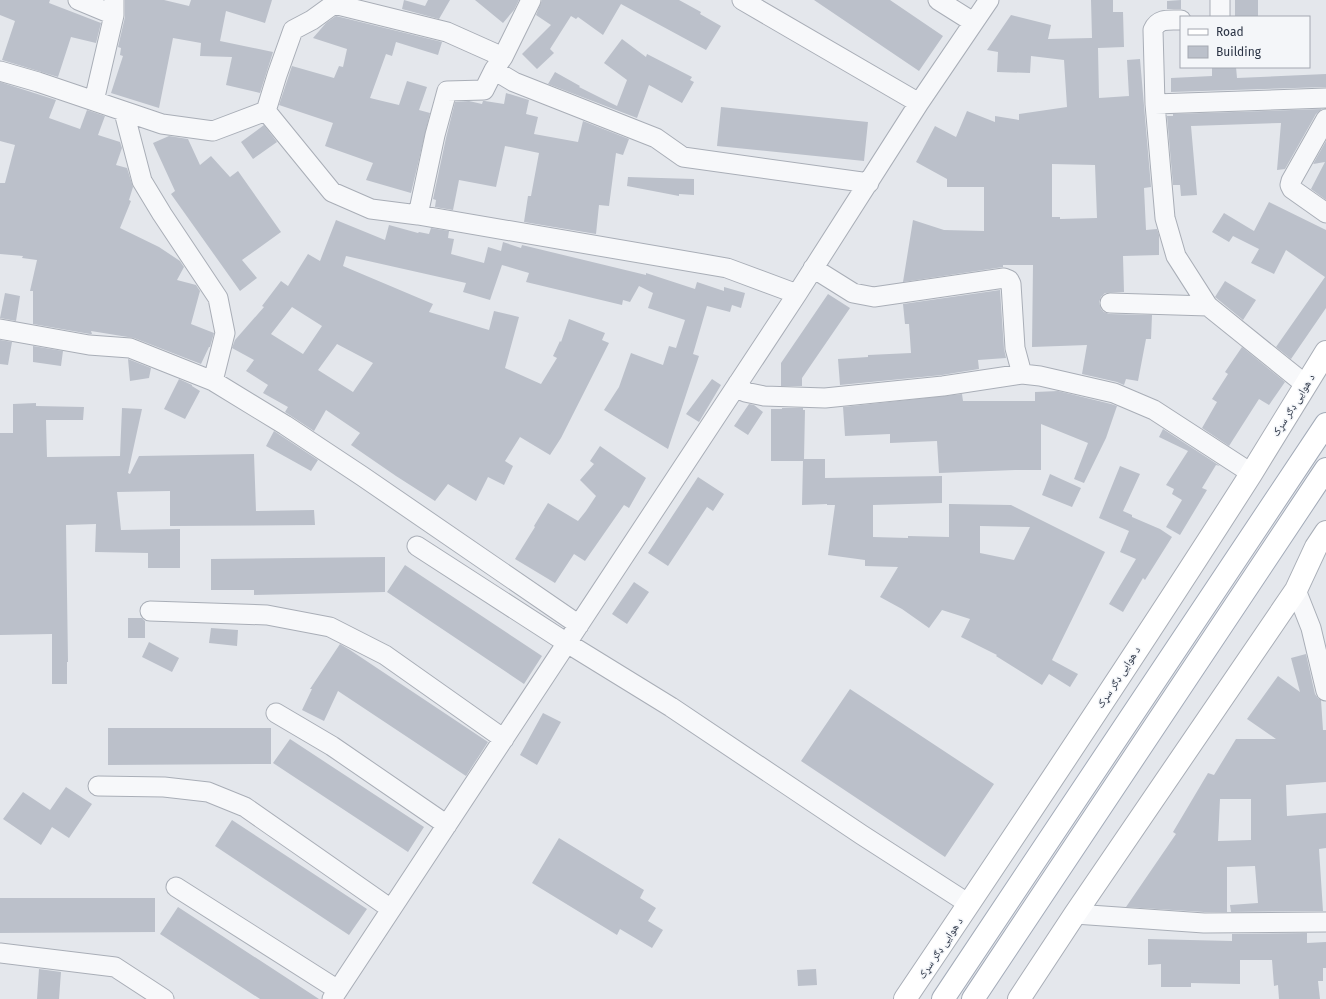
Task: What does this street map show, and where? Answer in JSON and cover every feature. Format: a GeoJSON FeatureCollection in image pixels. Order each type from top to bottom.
{"type":"FeatureCollection","features":[{"type":"Feature","properties":{"kind":"main road","name":"د هوایی ډګر سړک"},"geometry":{"type":"LineString","coordinates":[[905,999],[1252,473],[1326,352]]}},
{"type":"Feature","properties":{"kind":"main road"},"geometry":{"type":"LineString","coordinates":[[943,999],[1326,424]]}},
{"type":"Feature","properties":{"kind":"main road"},"geometry":{"type":"LineString","coordinates":[[973,999],[1326,469]]}},
{"type":"Feature","properties":{"kind":"main road"},"geometry":{"type":"LineString","coordinates":[[1019,999],[1075,914],[1296,590],[1316,547],[1326,532]]}},
{"type":"Feature","properties":{"kind":"street"},"geometry":{"type":"LineString","coordinates":[[78,0],[114,8],[94,101]]}},
{"type":"Feature","properties":{"kind":"street"},"geometry":{"type":"LineString","coordinates":[[418,215],[435,135],[447,91],[484,90],[531,0]]}},
{"type":"Feature","properties":{"kind":"street"},"geometry":{"type":"LineString","coordinates":[[742,0],[919,103]]}},
{"type":"Feature","properties":{"kind":"street"},"geometry":{"type":"LineString","coordinates":[[938,0],[973,22]]}},
{"type":"Feature","properties":{"kind":"street"},"geometry":{"type":"LineString","coordinates":[[176,887],[335,995],[797,294],[869,184],[919,103],[989,0]]}},
{"type":"Feature","properties":{"kind":"street"},"geometry":{"type":"LineString","coordinates":[[1220,0],[1220,16]]}},
{"type":"Feature","properties":{"kind":"street"},"geometry":{"type":"LineString","coordinates":[[266,111],[276,75],[293,30],[312,20],[334,4],[447,32],[498,63],[514,82],[656,138],[683,157],[869,184]]}},
{"type":"Feature","properties":{"kind":"street"},"geometry":{"type":"LineString","coordinates":[[1180,20],[1163,20],[1156,25],[1153,30],[1155,104],[1165,218],[1176,256],[1208,306],[1306,385]]}},
{"type":"Feature","properties":{"kind":"street"},"geometry":{"type":"LineString","coordinates":[[0,71],[38,82],[162,124],[213,131],[266,111]]}},
{"type":"Feature","properties":{"kind":"street"},"geometry":{"type":"LineString","coordinates":[[1155,104],[1326,98]]}},
{"type":"Feature","properties":{"kind":"street"},"geometry":{"type":"LineString","coordinates":[[266,111],[332,192],[371,210],[418,215],[726,268],[797,294]]}},
{"type":"Feature","properties":{"kind":"street"},"geometry":{"type":"LineString","coordinates":[[124,112],[142,181],[162,214],[218,298],[226,333],[213,381]]}},
{"type":"Feature","properties":{"kind":"street"},"geometry":{"type":"LineString","coordinates":[[1326,119],[1290,185],[1292,189],[1326,212]]}},
{"type":"Feature","properties":{"kind":"street"},"geometry":{"type":"LineString","coordinates":[[813,268],[853,293],[874,297],[1004,278],[1008,280],[1011,284],[1015,348],[1022,374]]}},
{"type":"Feature","properties":{"kind":"street"},"geometry":{"type":"LineString","coordinates":[[1110,303],[1208,306]]}},
{"type":"Feature","properties":{"kind":"street"},"geometry":{"type":"LineString","coordinates":[[0,329],[89,345],[130,348],[213,381],[285,425],[362,476],[579,625]]}},
{"type":"Feature","properties":{"kind":"street"},"geometry":{"type":"LineString","coordinates":[[738,383],[745,392],[764,396],[825,398],[943,386],[1022,374],[1040,376],[1114,393],[1154,410],[1252,473]]}},
{"type":"Feature","properties":{"kind":"street"},"geometry":{"type":"LineString","coordinates":[[417,546],[567,643],[671,707],[862,835],[969,904]]}},
{"type":"Feature","properties":{"kind":"street"},"geometry":{"type":"LineString","coordinates":[[1296,590],[1312,628],[1326,691]]}},
{"type":"Feature","properties":{"kind":"street"},"geometry":{"type":"LineString","coordinates":[[150,611],[267,615],[330,627],[385,655],[504,738]]}},
{"type":"Feature","properties":{"kind":"street"},"geometry":{"type":"LineString","coordinates":[[276,713],[332,746],[447,825]]}},
{"type":"Feature","properties":{"kind":"street"},"geometry":{"type":"LineString","coordinates":[[98,786],[164,787],[208,792],[246,807],[392,909]]}},
{"type":"Feature","properties":{"kind":"street"},"geometry":{"type":"LineString","coordinates":[[1075,914],[1204,923],[1326,922]]}},
{"type":"Feature","properties":{"kind":"street"},"geometry":{"type":"LineString","coordinates":[[0,953],[115,967],[164,999]]}},
{"type":"Feature","properties":{"kind":"building"},"geometry":{"type":"Polygon","coordinates":[[[0,0],[50,0],[49,3],[101,23],[96,43],[71,37],[58,77],[2,60],[15,21],[0,15],[0,0]]]}},
{"type":"Feature","properties":{"kind":"building"},"geometry":{"type":"Polygon","coordinates":[[[125,0],[164,0],[189,6],[191,0],[272,0],[265,23],[226,11],[220,41],[273,52],[260,93],[226,85],[232,57],[200,56],[201,43],[173,38],[159,108],[111,93],[123,56],[120,55],[121,48],[118,47],[125,17],[125,0]]]}},
{"type":"Feature","properties":{"kind":"building"},"geometry":{"type":"Polygon","coordinates":[[[404,0],[425,6],[428,0],[450,0],[439,19],[402,9],[404,0]]]}},
{"type":"Feature","properties":{"kind":"building"},"geometry":{"type":"Polygon","coordinates":[[[475,0],[519,0],[514,10],[503,23],[475,0]]]}},
{"type":"Feature","properties":{"kind":"building"},"geometry":{"type":"Polygon","coordinates":[[[542,0],[679,0],[701,12],[700,14],[721,26],[706,50],[621,4],[603,35],[578,17],[576,19],[571,16],[550,49],[554,53],[537,69],[522,54],[551,25],[536,15],[542,0]]]}},
{"type":"Feature","properties":{"kind":"building"},"geometry":{"type":"Polygon","coordinates":[[[814,0],[890,0],[943,36],[919,71],[814,0]]]}},
{"type":"Feature","properties":{"kind":"building"},"geometry":{"type":"Polygon","coordinates":[[[1091,0],[1113,0],[1113,12],[1123,12],[1124,47],[1098,48],[1099,98],[1129,96],[1127,60],[1140,59],[1151,187],[1144,188],[1146,230],[1157,229],[1159,235],[1159,255],[1123,256],[1124,292],[1105,293],[1099,302],[1101,309],[1109,314],[1152,315],[1151,339],[1146,339],[1138,381],[1126,379],[1124,385],[1082,374],[1087,345],[1032,347],[1033,265],[1003,265],[1003,267],[903,282],[913,220],[944,230],[984,231],[984,187],[947,187],[947,179],[916,162],[935,126],[956,137],[967,111],[995,122],[995,116],[1019,120],[1019,114],[1067,107],[1064,60],[1031,56],[1030,73],[997,72],[998,52],[987,50],[1011,15],[1051,25],[1048,39],[1092,38],[1091,0]],[[1052,164],[1052,217],[1060,217],[1060,219],[1097,218],[1095,165],[1052,164]]]}},
{"type":"Feature","properties":{"kind":"building"},"geometry":{"type":"Polygon","coordinates":[[[1181,0],[1181,9],[1167,9],[1167,1],[1181,0]]]}},
{"type":"Feature","properties":{"kind":"building"},"geometry":{"type":"Polygon","coordinates":[[[1235,0],[1258,0],[1258,16],[1235,16],[1235,0]]]}},
{"type":"Feature","properties":{"kind":"building"},"geometry":{"type":"Polygon","coordinates":[[[336,16],[442,42],[438,55],[396,42],[392,56],[386,54],[370,98],[399,105],[407,81],[427,87],[419,110],[430,113],[411,193],[366,180],[373,163],[325,146],[333,123],[279,105],[292,66],[334,78],[339,66],[343,67],[347,49],[313,38],[326,23],[336,16]]]}},
{"type":"Feature","properties":{"kind":"building"},"geometry":{"type":"Polygon","coordinates":[[[622,39],[646,57],[647,54],[692,77],[690,80],[694,82],[682,103],[649,85],[637,118],[548,84],[555,72],[580,86],[579,87],[617,106],[627,80],[604,63],[622,39]]]}},
{"type":"Feature","properties":{"kind":"building"},"geometry":{"type":"Polygon","coordinates":[[[1212,68],[1236,68],[1237,78],[1326,74],[1326,87],[1171,92],[1171,78],[1212,76],[1212,68]]]}},
{"type":"Feature","properties":{"kind":"building"},"geometry":{"type":"Polygon","coordinates":[[[0,82],[56,100],[49,118],[80,129],[87,110],[105,116],[98,135],[120,142],[122,148],[116,165],[127,168],[133,187],[129,200],[131,201],[120,228],[159,247],[180,261],[184,267],[177,280],[196,285],[200,291],[191,324],[214,333],[210,347],[201,364],[134,338],[91,331],[92,334],[90,334],[33,324],[33,291],[30,291],[37,260],[22,258],[23,256],[0,254],[0,183],[5,183],[15,145],[0,141],[0,82]]]}},
{"type":"Feature","properties":{"kind":"building"},"geometry":{"type":"Polygon","coordinates":[[[506,93],[529,100],[526,114],[538,117],[534,134],[578,142],[583,121],[629,139],[623,155],[616,153],[609,206],[599,205],[596,234],[524,222],[528,196],[531,196],[539,153],[505,146],[496,187],[459,180],[453,210],[435,207],[436,200],[433,199],[455,102],[469,101],[482,104],[483,101],[485,101],[504,104],[506,93]]]}},
{"type":"Feature","properties":{"kind":"building"},"geometry":{"type":"Polygon","coordinates":[[[721,107],[868,122],[864,161],[717,146],[721,107]]]}},
{"type":"Feature","properties":{"kind":"building"},"geometry":{"type":"Polygon","coordinates":[[[1322,109],[1316,114],[1285,169],[1277,170],[1281,123],[1191,126],[1197,195],[1181,196],[1180,185],[1173,185],[1167,116],[1173,116],[1173,114],[1322,109]]]}},
{"type":"Feature","properties":{"kind":"building"},"geometry":{"type":"Polygon","coordinates":[[[264,125],[277,142],[253,159],[241,142],[264,125]]]}},
{"type":"Feature","properties":{"kind":"building"},"geometry":{"type":"Polygon","coordinates":[[[169,136],[188,139],[200,165],[211,156],[230,177],[238,171],[281,232],[242,260],[257,278],[240,291],[171,194],[175,191],[153,143],[169,136]]]}},
{"type":"Feature","properties":{"kind":"building"},"geometry":{"type":"Polygon","coordinates":[[[1326,141],[1326,200],[1311,189],[1325,162],[1313,164],[1326,141]]]}},
{"type":"Feature","properties":{"kind":"building"},"geometry":{"type":"Polygon","coordinates":[[[628,177],[694,179],[694,195],[679,194],[679,196],[627,186],[628,177]]]}},
{"type":"Feature","properties":{"kind":"building"},"geometry":{"type":"Polygon","coordinates":[[[1269,202],[1326,230],[1326,308],[1291,359],[1276,347],[1325,277],[1286,250],[1274,274],[1251,263],[1259,249],[1233,236],[1229,242],[1212,232],[1224,213],[1254,231],[1269,202]]]}},
{"type":"Feature","properties":{"kind":"building"},"geometry":{"type":"Polygon","coordinates":[[[336,220],[385,240],[389,225],[418,233],[429,234],[431,228],[449,231],[448,238],[454,239],[451,254],[484,263],[488,247],[501,251],[503,242],[521,248],[522,245],[646,275],[646,273],[695,289],[697,282],[724,291],[724,287],[745,293],[741,308],[732,305],[730,312],[707,306],[693,354],[699,356],[668,449],[604,410],[619,387],[631,353],[663,365],[669,346],[676,348],[685,320],[648,308],[653,293],[639,286],[630,302],[623,300],[622,305],[526,282],[529,273],[502,265],[490,300],[463,292],[466,283],[346,256],[343,266],[433,304],[429,312],[489,330],[494,311],[519,317],[505,368],[541,384],[557,358],[553,356],[560,341],[561,342],[569,319],[605,333],[602,340],[609,343],[561,438],[550,455],[520,437],[505,461],[513,466],[504,485],[488,477],[476,501],[448,484],[435,501],[351,445],[360,433],[326,410],[314,431],[285,412],[288,407],[263,393],[268,385],[246,371],[254,360],[232,348],[235,340],[264,307],[262,306],[281,281],[288,286],[308,254],[320,261],[336,220]],[[292,307],[271,334],[303,354],[322,326],[292,307]],[[337,344],[318,370],[353,392],[373,363],[337,344]]]}},
{"type":"Feature","properties":{"kind":"building"},"geometry":{"type":"Polygon","coordinates":[[[1225,281],[1256,300],[1243,320],[1215,297],[1225,281]]]}},
{"type":"Feature","properties":{"kind":"building"},"geometry":{"type":"Polygon","coordinates":[[[1000,290],[1004,349],[1006,358],[978,360],[979,369],[942,375],[840,385],[838,359],[868,357],[868,355],[911,353],[909,324],[905,324],[903,304],[1000,290]]]}},
{"type":"Feature","properties":{"kind":"building"},"geometry":{"type":"Polygon","coordinates":[[[5,293],[20,296],[16,321],[0,318],[5,293]]]}},
{"type":"Feature","properties":{"kind":"building"},"geometry":{"type":"Polygon","coordinates":[[[828,294],[850,308],[802,378],[802,386],[781,386],[781,363],[828,294]]]}},
{"type":"Feature","properties":{"kind":"building"},"geometry":{"type":"Polygon","coordinates":[[[0,340],[12,342],[8,365],[0,364],[0,340]]]}},
{"type":"Feature","properties":{"kind":"building"},"geometry":{"type":"Polygon","coordinates":[[[33,346],[63,351],[61,366],[33,362],[33,346]]]}},
{"type":"Feature","properties":{"kind":"building"},"geometry":{"type":"Polygon","coordinates":[[[1242,347],[1285,382],[1269,405],[1259,399],[1229,446],[1202,428],[1217,402],[1212,399],[1228,374],[1225,372],[1242,347]]]}},
{"type":"Feature","properties":{"kind":"building"},"geometry":{"type":"Polygon","coordinates":[[[128,359],[151,368],[149,378],[130,381],[128,359]]]}},
{"type":"Feature","properties":{"kind":"building"},"geometry":{"type":"Polygon","coordinates":[[[179,379],[192,385],[200,391],[185,419],[164,409],[179,379]]]}},
{"type":"Feature","properties":{"kind":"building"},"geometry":{"type":"Polygon","coordinates":[[[712,379],[721,385],[699,422],[686,414],[712,379]]]}},
{"type":"Feature","properties":{"kind":"building"},"geometry":{"type":"Polygon","coordinates":[[[1058,391],[1117,406],[1106,438],[1084,483],[1074,479],[1088,443],[1041,424],[1041,470],[939,473],[937,441],[890,443],[890,434],[845,436],[843,407],[962,394],[963,401],[1035,401],[1035,392],[1058,391]]]}},
{"type":"Feature","properties":{"kind":"building"},"geometry":{"type":"Polygon","coordinates":[[[36,403],[36,406],[84,407],[83,420],[46,420],[47,457],[120,456],[122,408],[142,409],[128,473],[130,474],[139,456],[254,454],[256,511],[314,510],[315,525],[170,526],[170,491],[117,492],[121,530],[180,529],[180,568],[148,568],[148,553],[95,552],[96,524],[66,525],[67,684],[52,684],[52,634],[0,635],[0,433],[13,433],[13,404],[36,403]]]}},
{"type":"Feature","properties":{"kind":"building"},"geometry":{"type":"Polygon","coordinates":[[[749,404],[754,405],[763,412],[748,435],[734,426],[749,404]]]}},
{"type":"Feature","properties":{"kind":"building"},"geometry":{"type":"Polygon","coordinates":[[[803,408],[803,410],[805,410],[804,459],[825,459],[825,478],[942,476],[942,503],[873,505],[873,537],[949,537],[949,504],[1011,505],[1105,552],[1052,660],[1078,674],[1070,687],[1049,674],[1042,685],[996,656],[997,655],[961,637],[970,619],[942,610],[929,628],[902,609],[880,597],[898,567],[865,566],[865,560],[828,555],[835,505],[802,505],[803,461],[771,461],[771,409],[803,408]],[[980,526],[980,553],[1014,560],[1030,527],[980,526]]]}},
{"type":"Feature","properties":{"kind":"building"},"geometry":{"type":"Polygon","coordinates":[[[1163,429],[1220,466],[1216,465],[1202,488],[1207,490],[1180,535],[1166,527],[1182,500],[1172,494],[1174,489],[1166,485],[1188,451],[1159,437],[1163,429]]]}},
{"type":"Feature","properties":{"kind":"building"},"geometry":{"type":"Polygon","coordinates":[[[274,431],[318,460],[311,471],[266,446],[274,431]]]}},
{"type":"Feature","properties":{"kind":"building"},"geometry":{"type":"Polygon","coordinates":[[[600,446],[646,478],[629,508],[624,505],[585,561],[574,554],[555,583],[515,559],[548,503],[578,521],[586,511],[596,496],[580,480],[594,464],[590,461],[600,446]]]}},
{"type":"Feature","properties":{"kind":"building"},"geometry":{"type":"Polygon","coordinates":[[[1120,466],[1140,474],[1123,511],[1132,515],[1132,517],[1160,529],[1172,537],[1145,580],[1143,578],[1123,612],[1109,604],[1136,559],[1120,552],[1129,531],[1099,518],[1120,466]]]}},
{"type":"Feature","properties":{"kind":"building"},"geometry":{"type":"Polygon","coordinates":[[[1050,474],[1081,488],[1072,507],[1042,495],[1050,474]]]}},
{"type":"Feature","properties":{"kind":"building"},"geometry":{"type":"Polygon","coordinates":[[[698,477],[724,494],[713,511],[707,507],[668,566],[648,553],[698,477]]]}},
{"type":"Feature","properties":{"kind":"building"},"geometry":{"type":"Polygon","coordinates":[[[385,557],[385,592],[254,595],[254,590],[211,590],[211,559],[385,557]]]}},
{"type":"Feature","properties":{"kind":"building"},"geometry":{"type":"Polygon","coordinates":[[[405,565],[542,656],[524,684],[387,592],[405,565]]]}},
{"type":"Feature","properties":{"kind":"building"},"geometry":{"type":"Polygon","coordinates":[[[634,582],[649,592],[627,624],[612,614],[634,582]]]}},
{"type":"Feature","properties":{"kind":"building"},"geometry":{"type":"Polygon","coordinates":[[[128,618],[142,618],[145,621],[145,638],[128,638],[128,618]]]}},
{"type":"Feature","properties":{"kind":"building"},"geometry":{"type":"Polygon","coordinates":[[[211,628],[238,630],[237,646],[209,643],[211,628]]]}},
{"type":"Feature","properties":{"kind":"building"},"geometry":{"type":"Polygon","coordinates":[[[149,642],[179,658],[172,672],[142,657],[149,642]]]}},
{"type":"Feature","properties":{"kind":"building"},"geometry":{"type":"Polygon","coordinates":[[[340,644],[488,742],[466,776],[338,691],[324,721],[302,710],[312,689],[310,689],[340,644]]]}},
{"type":"Feature","properties":{"kind":"building"},"geometry":{"type":"Polygon","coordinates":[[[1306,654],[1315,694],[1321,700],[1323,730],[1326,730],[1326,782],[1286,785],[1287,816],[1326,813],[1326,848],[1319,849],[1323,911],[1231,912],[1230,905],[1258,903],[1255,866],[1227,867],[1227,912],[1126,907],[1176,834],[1173,832],[1208,773],[1214,775],[1236,739],[1276,739],[1247,719],[1278,676],[1300,692],[1291,658],[1306,654]],[[1220,799],[1218,841],[1251,840],[1251,799],[1220,799]]]}},
{"type":"Feature","properties":{"kind":"building"},"geometry":{"type":"Polygon","coordinates":[[[850,689],[994,784],[945,857],[801,761],[850,689]]]}},
{"type":"Feature","properties":{"kind":"building"},"geometry":{"type":"Polygon","coordinates":[[[543,713],[561,722],[537,765],[520,755],[543,713]]]}},
{"type":"Feature","properties":{"kind":"building"},"geometry":{"type":"Polygon","coordinates":[[[108,728],[271,728],[271,764],[108,765],[108,728]]]}},
{"type":"Feature","properties":{"kind":"building"},"geometry":{"type":"Polygon","coordinates":[[[290,739],[424,827],[408,852],[273,763],[290,739]]]}},
{"type":"Feature","properties":{"kind":"building"},"geometry":{"type":"Polygon","coordinates":[[[66,787],[92,804],[69,838],[52,827],[41,845],[3,819],[23,792],[50,810],[66,787]]]}},
{"type":"Feature","properties":{"kind":"building"},"geometry":{"type":"Polygon","coordinates":[[[232,820],[367,909],[349,935],[215,846],[232,820]]]}},
{"type":"Feature","properties":{"kind":"building"},"geometry":{"type":"Polygon","coordinates":[[[559,838],[644,890],[640,898],[656,908],[648,921],[663,930],[652,948],[620,929],[617,935],[532,883],[559,838]]]}},
{"type":"Feature","properties":{"kind":"building"},"geometry":{"type":"Polygon","coordinates":[[[0,898],[155,898],[155,932],[0,933],[0,898]]]}},
{"type":"Feature","properties":{"kind":"building"},"geometry":{"type":"Polygon","coordinates":[[[178,907],[319,999],[260,999],[160,934],[178,907]]]}},
{"type":"Feature","properties":{"kind":"building"},"geometry":{"type":"Polygon","coordinates":[[[1307,933],[1307,943],[1326,942],[1326,968],[1323,968],[1323,981],[1318,981],[1320,999],[1279,999],[1278,985],[1274,986],[1272,960],[1240,960],[1240,984],[1191,983],[1191,987],[1161,987],[1161,964],[1148,965],[1148,939],[1232,941],[1232,934],[1307,933]]]}},
{"type":"Feature","properties":{"kind":"building"},"geometry":{"type":"Polygon","coordinates":[[[39,969],[61,972],[59,999],[37,999],[39,969]]]}},
{"type":"Feature","properties":{"kind":"building"},"geometry":{"type":"Polygon","coordinates":[[[816,969],[817,985],[798,986],[797,970],[816,969]]]}}]}
